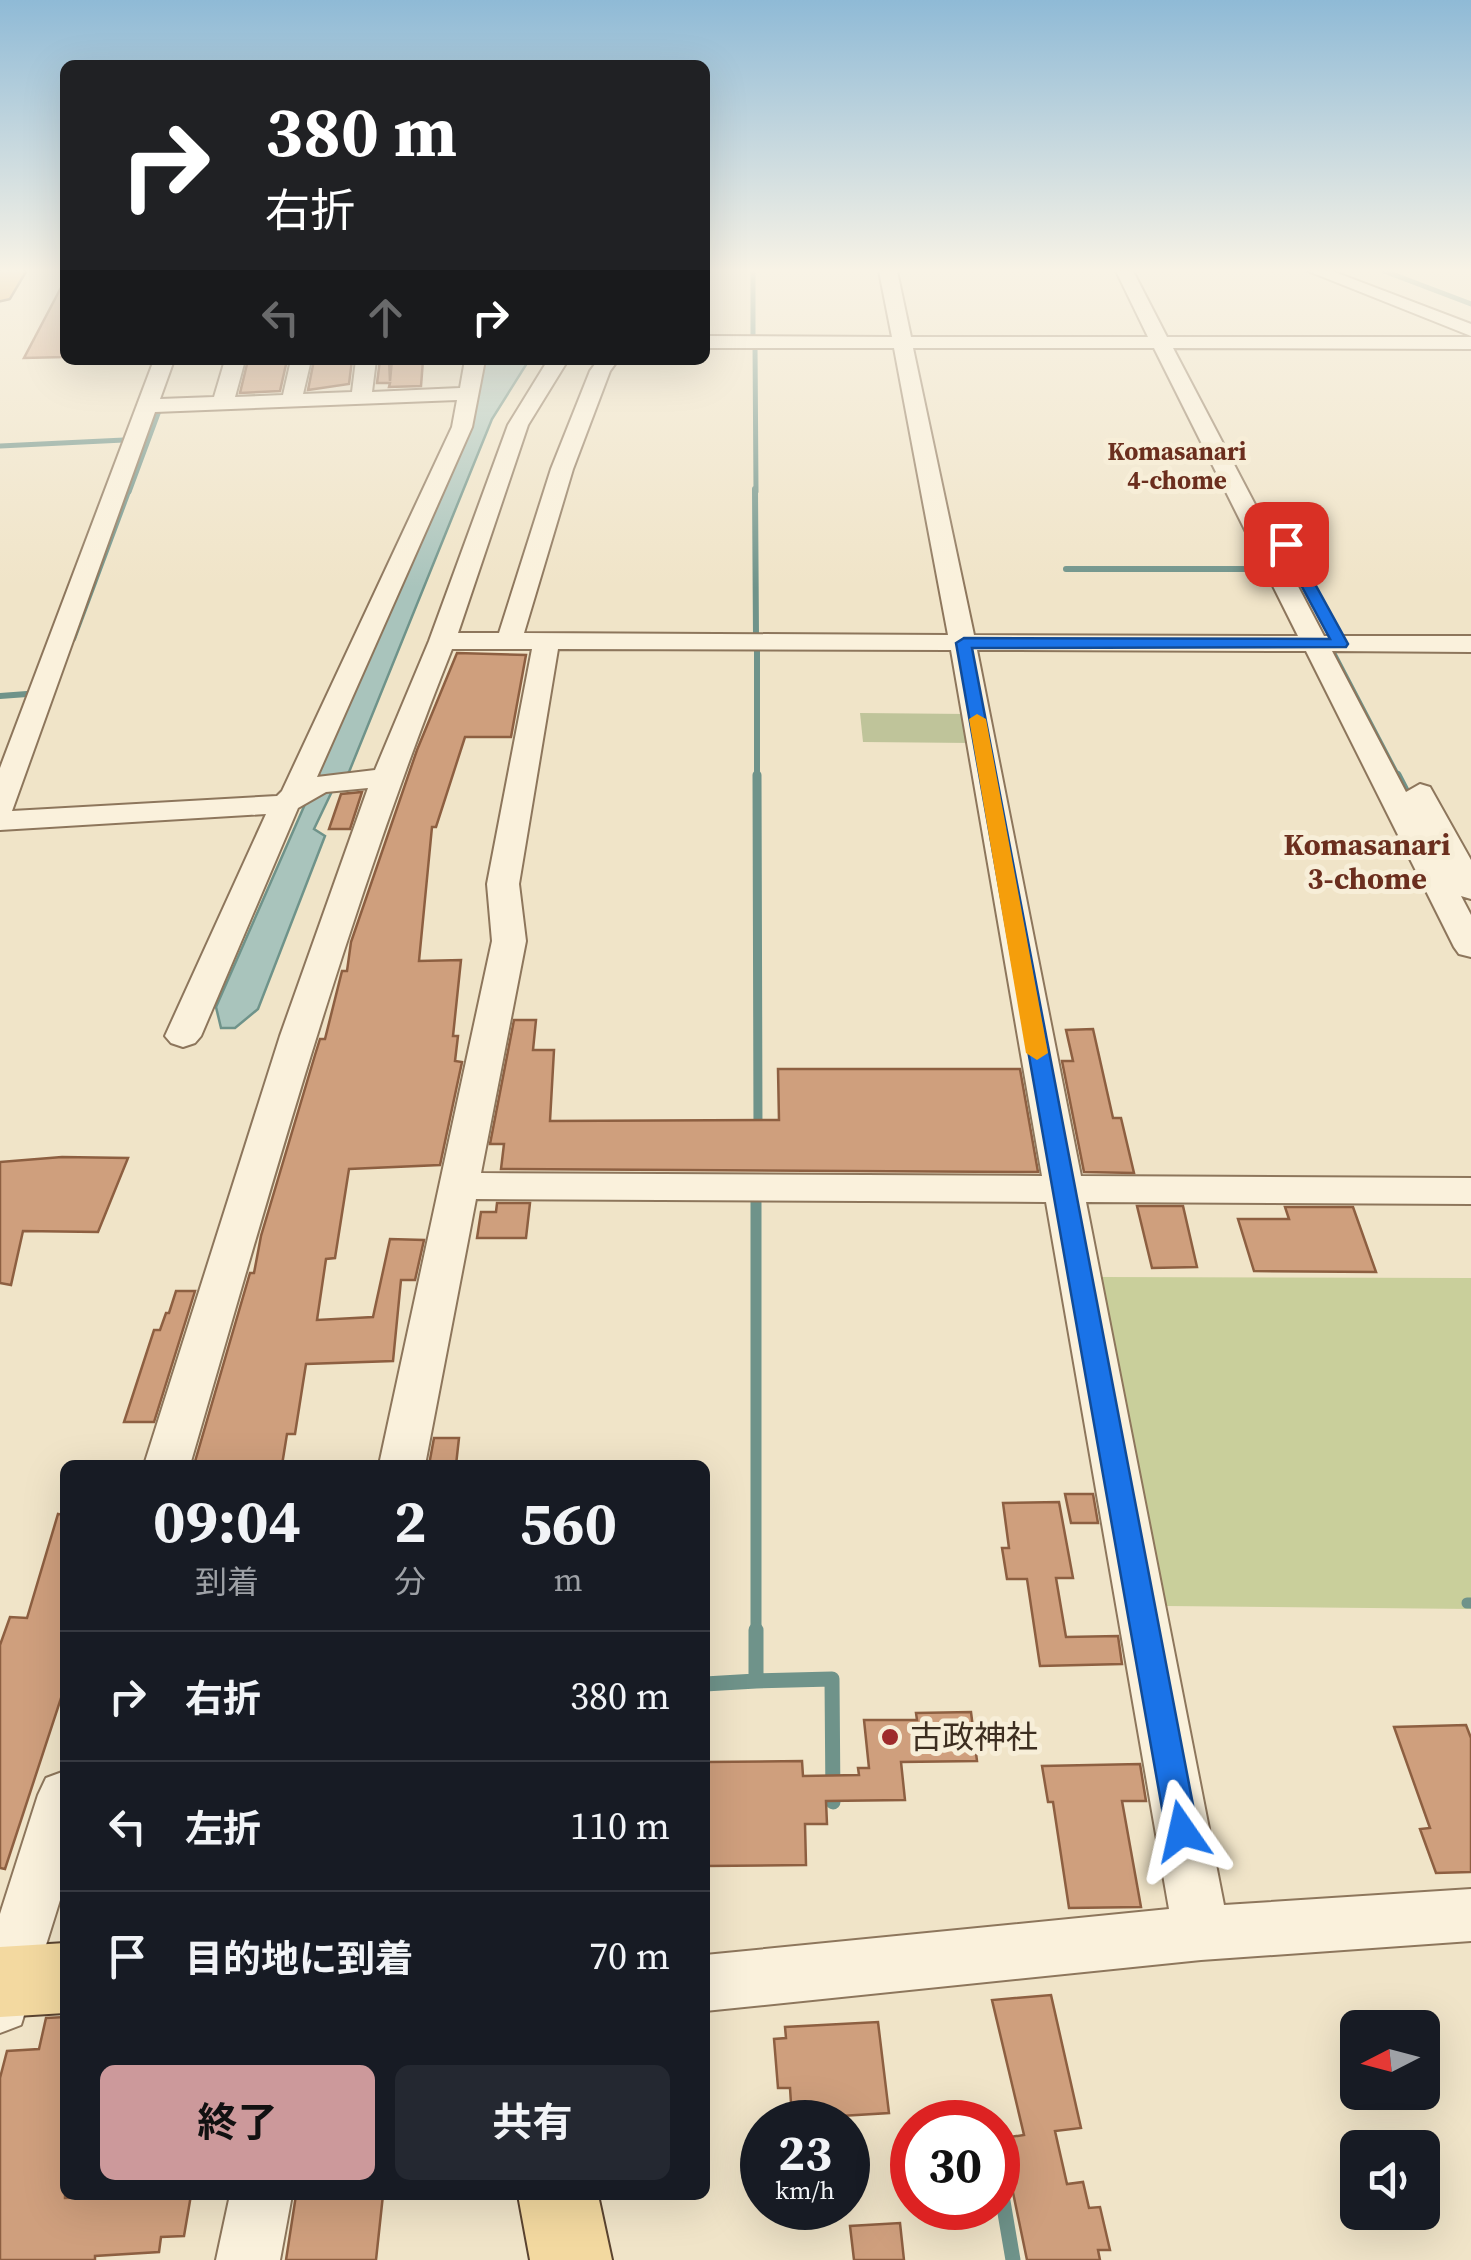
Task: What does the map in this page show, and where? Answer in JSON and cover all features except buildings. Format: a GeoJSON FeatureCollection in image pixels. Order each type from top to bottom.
{"type":"FeatureCollection","features":[{"type":"Feature","properties":{"kind":"main road"},"geometry":{"type":"LineString","coordinates":[[559,2200],[572,2260]]}},
{"type":"Feature","properties":{"kind":"street"},"geometry":{"type":"LineString","coordinates":[[0,807],[158,376]]}},
{"type":"Feature","properties":{"kind":"street"},"geometry":{"type":"LineString","coordinates":[[223,403],[231,376]]}},
{"type":"Feature","properties":{"kind":"street"},"geometry":{"type":"LineString","coordinates":[[292,400],[297,376]]}},
{"type":"Feature","properties":{"kind":"street"},"geometry":{"type":"LineString","coordinates":[[361,398],[364,376]]}},
{"type":"Feature","properties":{"kind":"street"},"geometry":{"type":"LineString","coordinates":[[183,1036],[462,427],[472,376]]}},
{"type":"Feature","properties":{"kind":"street"},"geometry":{"type":"LineString","coordinates":[[168,1460],[298,1036],[370,779],[442,641],[518,425],[548,376]]}},
{"type":"Feature","properties":{"kind":"street"},"geometry":{"type":"LineString","coordinates":[[510,642],[562,469],[598,376]]}},
{"type":"Feature","properties":{"kind":"street"},"geometry":{"type":"LineString","coordinates":[[910,376],[964,643],[1202,1934]]}},
{"type":"Feature","properties":{"kind":"street"},"geometry":{"type":"LineString","coordinates":[[1187,376],[1327,644],[1471,947]]}},
{"type":"Feature","properties":{"kind":"street"},"geometry":{"type":"LineString","coordinates":[[148,406],[467,394]]}},
{"type":"Feature","properties":{"kind":"street"},"geometry":{"type":"LineString","coordinates":[[442,641],[1471,644]]}},
{"type":"Feature","properties":{"kind":"street"},"geometry":{"type":"LineString","coordinates":[[403,1460],[509,940],[503,884],[546,642]]}},
{"type":"Feature","properties":{"kind":"street"},"geometry":{"type":"LineString","coordinates":[[1327,644],[1471,889]]}},
{"type":"Feature","properties":{"kind":"street"},"geometry":{"type":"LineString","coordinates":[[0,822],[296,795],[370,779]]}},
{"type":"Feature","properties":{"kind":"street"},"geometry":{"type":"LineString","coordinates":[[456,1186],[1471,1190]]}},
{"type":"Feature","properties":{"kind":"street"},"geometry":{"type":"LineString","coordinates":[[18,1987],[60,1815]]}},
{"type":"Feature","properties":{"kind":"street"},"geometry":{"type":"LineString","coordinates":[[710,1983],[1202,1934],[1471,1915]]}},
{"type":"Feature","properties":{"kind":"street"},"geometry":{"type":"LineString","coordinates":[[248,2260],[260,2200]]}},
{"type":"Feature","properties":{"kind":"green space"},"geometry":{"type":"Polygon","coordinates":[[[860,713],[968,714],[972,743],[863,742],[860,713]]]}},
{"type":"Feature","properties":{"kind":"green space"},"geometry":{"type":"Polygon","coordinates":[[[1101,1277],[1471,1278],[1471,1609],[1166,1606],[1101,1277]]]}},
{"type":"Feature","properties":{"kind":"water"},"geometry":{"type":"Polygon","coordinates":[[[479,376],[519,376],[492,419],[349,772],[335,785],[314,829],[325,836],[258,1009],[235,1028],[221,1028],[216,1007],[352,697],[479,376]]]}},
{"type":"Feature","properties":{"kind":"waterway"},"geometry":{"type":"LineString","coordinates":[[755,376],[756,492]]}},
{"type":"Feature","properties":{"kind":"waterway"},"geometry":{"type":"LineString","coordinates":[[129,492],[159,411],[168,409]]}},
{"type":"Feature","properties":{"kind":"waterway"},"geometry":{"type":"LineString","coordinates":[[0,446],[124,440]]}},
{"type":"Feature","properties":{"kind":"waterway"},"geometry":{"type":"LineString","coordinates":[[73,639],[129,489]]}},
{"type":"Feature","properties":{"kind":"waterway"},"geometry":{"type":"LineString","coordinates":[[755,489],[756,636]]}},
{"type":"Feature","properties":{"kind":"waterway"},"geometry":{"type":"LineString","coordinates":[[1066,569],[1269,569]]}},
{"type":"Feature","properties":{"kind":"waterway"},"geometry":{"type":"LineString","coordinates":[[1331,649],[1398,777]]}},
{"type":"Feature","properties":{"kind":"waterway"},"geometry":{"type":"LineString","coordinates":[[757,650],[757,775]]}},
{"type":"Feature","properties":{"kind":"waterway"},"geometry":{"type":"LineString","coordinates":[[0,696],[27,694]]}},
{"type":"Feature","properties":{"kind":"waterway"},"geometry":{"type":"LineString","coordinates":[[757,775],[758,1131]]}},
{"type":"Feature","properties":{"kind":"waterway"},"geometry":{"type":"LineString","coordinates":[[1397,775],[1412,804]]}},
{"type":"Feature","properties":{"kind":"waterway"},"geometry":{"type":"LineString","coordinates":[[756,1200],[756,1681]]}},
{"type":"Feature","properties":{"kind":"waterway"},"geometry":{"type":"LineString","coordinates":[[756,1681],[832,1679],[833,1802]]}},
{"type":"Feature","properties":{"kind":"waterway"},"geometry":{"type":"LineString","coordinates":[[710,1684],[756,1681]]}},
{"type":"Feature","properties":{"kind":"waterway"},"geometry":{"type":"LineString","coordinates":[[1008,2230],[1013,2260]]}},
{"type":"Feature","properties":{"kind":"slow traffic"},"geometry":{"type":"LineString","coordinates":[[977,719],[1037,1053]]}},
{"type":"Feature","properties":{"kind":"place","name":"古政神社"},"geometry":{"type":"Point","coordinates":[890,1737]}},
{"type":"Feature","properties":{"kind":"district","name":"Komasanari 4-chome"},"geometry":{"type":"Point","coordinates":[1177,466]}},
{"type":"Feature","properties":{"kind":"district","name":"Komasanari 3-chome"},"geometry":{"type":"Point","coordinates":[1367,861]}},
{"type":"Feature","properties":{"kind":"route"},"geometry":{"type":"LineString","coordinates":[[1182,1831],[964,643],[1340,644],[1286,544]]}}]}
